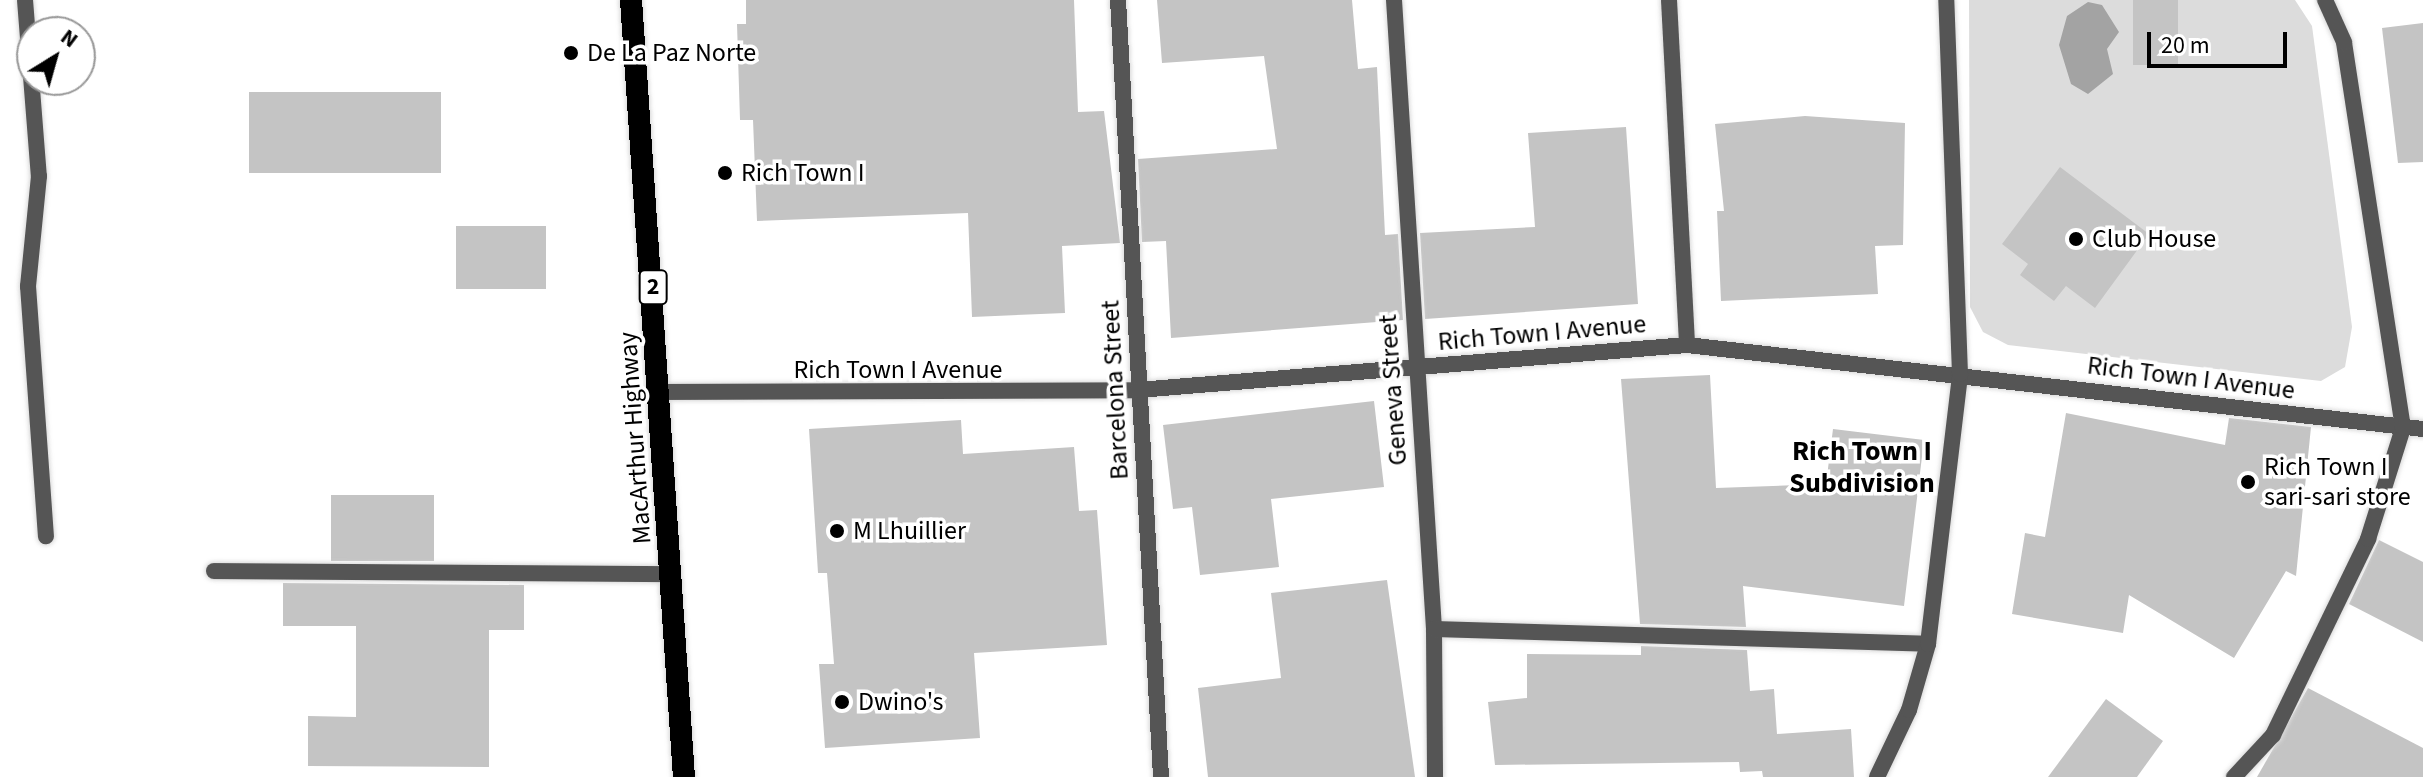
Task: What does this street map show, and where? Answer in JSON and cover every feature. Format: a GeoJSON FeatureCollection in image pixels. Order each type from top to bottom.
{"type":"FeatureCollection","features":[{"type":"Feature","properties":{"kind":"highway","name":"MacArthur Highway"},"geometry":{"type":"LineString","coordinates":[[631,0],[662,392],[684,777]]}},
{"type":"Feature","properties":{"kind":"street"},"geometry":{"type":"LineString","coordinates":[[25,0],[39,176],[28,286],[46,536]]}},
{"type":"Feature","properties":{"kind":"street","name":"Barcelona Street"},"geometry":{"type":"LineString","coordinates":[[1118,0],[1161,777]]}},
{"type":"Feature","properties":{"kind":"street","name":"Geneva Street"},"geometry":{"type":"LineString","coordinates":[[1394,0],[1414,368],[1434,629],[1435,777]]}},
{"type":"Feature","properties":{"kind":"street"},"geometry":{"type":"LineString","coordinates":[[1669,0],[1687,345]]}},
{"type":"Feature","properties":{"kind":"street"},"geometry":{"type":"LineString","coordinates":[[1877,777],[1909,710],[1928,644],[1960,374],[1946,0]]}},
{"type":"Feature","properties":{"kind":"street"},"geometry":{"type":"LineString","coordinates":[[2234,777],[2273,735],[2355,567],[2403,428],[2344,42],[2325,0]]}},
{"type":"Feature","properties":{"kind":"street","name":"Rich Town I Avenue"},"geometry":{"type":"LineString","coordinates":[[662,392],[1138,390],[1687,345],[2423,429]]}},
{"type":"Feature","properties":{"kind":"street"},"geometry":{"type":"LineString","coordinates":[[214,571],[672,574]]}},
{"type":"Feature","properties":{"kind":"street"},"geometry":{"type":"LineString","coordinates":[[1434,629],[1928,644]]}},
{"type":"Feature","properties":{"kind":"shaded area"},"geometry":{"type":"Polygon","coordinates":[[[1969,0],[2295,0],[2312,26],[2352,327],[2345,367],[2321,381],[2008,345],[1983,332],[1970,307],[1969,0]]]}},
{"type":"Feature","properties":{"kind":"shaded area"},"geometry":{"type":"Polygon","coordinates":[[[2088,2],[2102,5],[2119,32],[2107,49],[2113,74],[2088,94],[2071,84],[2059,45],[2067,16],[2088,2]]]}},
{"type":"Feature","properties":{"kind":"building"},"geometry":{"type":"Polygon","coordinates":[[[746,0],[1074,0],[1078,112],[1104,111],[1120,243],[1062,246],[1065,313],[972,317],[968,213],[757,221],[753,120],[740,120],[737,24],[746,24],[746,0]]]}},
{"type":"Feature","properties":{"kind":"building"},"geometry":{"type":"Polygon","coordinates":[[[1157,0],[1352,0],[1358,69],[1377,67],[1385,235],[1398,234],[1403,320],[1171,338],[1166,241],[1142,242],[1138,159],[1277,149],[1264,56],[1162,63],[1157,0]]]}},
{"type":"Feature","properties":{"kind":"building"},"geometry":{"type":"Polygon","coordinates":[[[2133,0],[2178,0],[2178,65],[2133,65],[2133,0]]]}},
{"type":"Feature","properties":{"kind":"building"},"geometry":{"type":"Polygon","coordinates":[[[2423,23],[2423,162],[2398,163],[2382,28],[2423,23]]]}},
{"type":"Feature","properties":{"kind":"building"},"geometry":{"type":"Polygon","coordinates":[[[249,92],[441,92],[441,173],[249,173],[249,92]]]}},
{"type":"Feature","properties":{"kind":"building"},"geometry":{"type":"Polygon","coordinates":[[[1805,116],[1905,123],[1903,245],[1875,246],[1878,294],[1721,301],[1717,211],[1724,211],[1715,124],[1805,116]]]}},
{"type":"Feature","properties":{"kind":"building"},"geometry":{"type":"Polygon","coordinates":[[[1626,127],[1638,304],[1425,319],[1420,233],[1535,227],[1528,133],[1626,127]]]}},
{"type":"Feature","properties":{"kind":"building","name":"Club House"},"geometry":{"type":"Polygon","coordinates":[[[2060,167],[2149,234],[2095,308],[2066,286],[2054,301],[2020,275],[2028,264],[2002,244],[2060,167]]]}},
{"type":"Feature","properties":{"kind":"building"},"geometry":{"type":"Polygon","coordinates":[[[456,226],[546,226],[546,289],[456,289],[456,226]]]}},
{"type":"Feature","properties":{"kind":"building"},"geometry":{"type":"Polygon","coordinates":[[[1710,375],[1716,488],[1826,484],[1833,429],[1924,440],[1904,606],[1743,586],[1746,627],[1640,624],[1621,379],[1710,375]]]}},
{"type":"Feature","properties":{"kind":"building"},"geometry":{"type":"Polygon","coordinates":[[[1374,401],[1384,487],[1271,499],[1279,567],[1200,575],[1192,507],[1173,509],[1163,425],[1374,401]]]}},
{"type":"Feature","properties":{"kind":"building"},"geometry":{"type":"Polygon","coordinates":[[[2066,413],[2225,445],[2229,418],[2311,427],[2296,576],[2286,571],[2234,658],[2129,595],[2123,633],[2012,614],[2025,533],[2045,537],[2066,413]]]}},
{"type":"Feature","properties":{"kind":"building"},"geometry":{"type":"Polygon","coordinates":[[[961,420],[963,454],[1074,447],[1079,511],[1097,510],[1107,645],[974,653],[980,738],[825,748],[819,664],[834,664],[827,573],[818,573],[809,429],[961,420]]]}},
{"type":"Feature","properties":{"kind":"building"},"geometry":{"type":"Polygon","coordinates":[[[331,495],[434,495],[434,561],[331,561],[331,495]]]}},
{"type":"Feature","properties":{"kind":"building"},"geometry":{"type":"Polygon","coordinates":[[[2379,540],[2423,562],[2423,642],[2349,604],[2379,540]]]}},
{"type":"Feature","properties":{"kind":"building"},"geometry":{"type":"Polygon","coordinates":[[[1387,580],[1415,777],[1208,777],[1198,688],[1281,678],[1271,593],[1387,580]]]}},
{"type":"Feature","properties":{"kind":"building"},"geometry":{"type":"Polygon","coordinates":[[[283,583],[524,585],[524,630],[489,630],[489,767],[308,766],[308,716],[356,717],[356,626],[283,626],[283,583]]]}},
{"type":"Feature","properties":{"kind":"building"},"geometry":{"type":"Polygon","coordinates":[[[1641,646],[1747,650],[1750,691],[1774,689],[1777,734],[1851,729],[1854,777],[1763,777],[1762,771],[1740,772],[1739,762],[1495,765],[1488,702],[1527,698],[1527,654],[1641,655],[1641,646]]]}},
{"type":"Feature","properties":{"kind":"building"},"geometry":{"type":"Polygon","coordinates":[[[2308,688],[2423,748],[2423,777],[2257,777],[2308,688]]]}},
{"type":"Feature","properties":{"kind":"building"},"geometry":{"type":"Polygon","coordinates":[[[2106,699],[2163,741],[2137,777],[2048,777],[2106,699]]]}},
{"type":"Feature","properties":{"kind":"place","name":"De La Paz Norte"},"geometry":{"type":"Point","coordinates":[571,53]}},
{"type":"Feature","properties":{"kind":"place","name":"Rich Town I"},"geometry":{"type":"Point","coordinates":[725,173]}},
{"type":"Feature","properties":{"kind":"place","name":"Club House"},"geometry":{"type":"Point","coordinates":[2076,239]}},
{"type":"Feature","properties":{"kind":"place","name":"Rich Town I sari-sari store"},"geometry":{"type":"Point","coordinates":[2248,482]}},
{"type":"Feature","properties":{"kind":"place","name":"M Lhuillier"},"geometry":{"type":"Point","coordinates":[837,531]}},
{"type":"Feature","properties":{"kind":"place","name":"Dwino's"},"geometry":{"type":"Point","coordinates":[842,702]}},
{"type":"Feature","properties":{"kind":"district","name":"Rich Town I Subdivision"},"geometry":{"type":"Point","coordinates":[1862,467]}}]}
